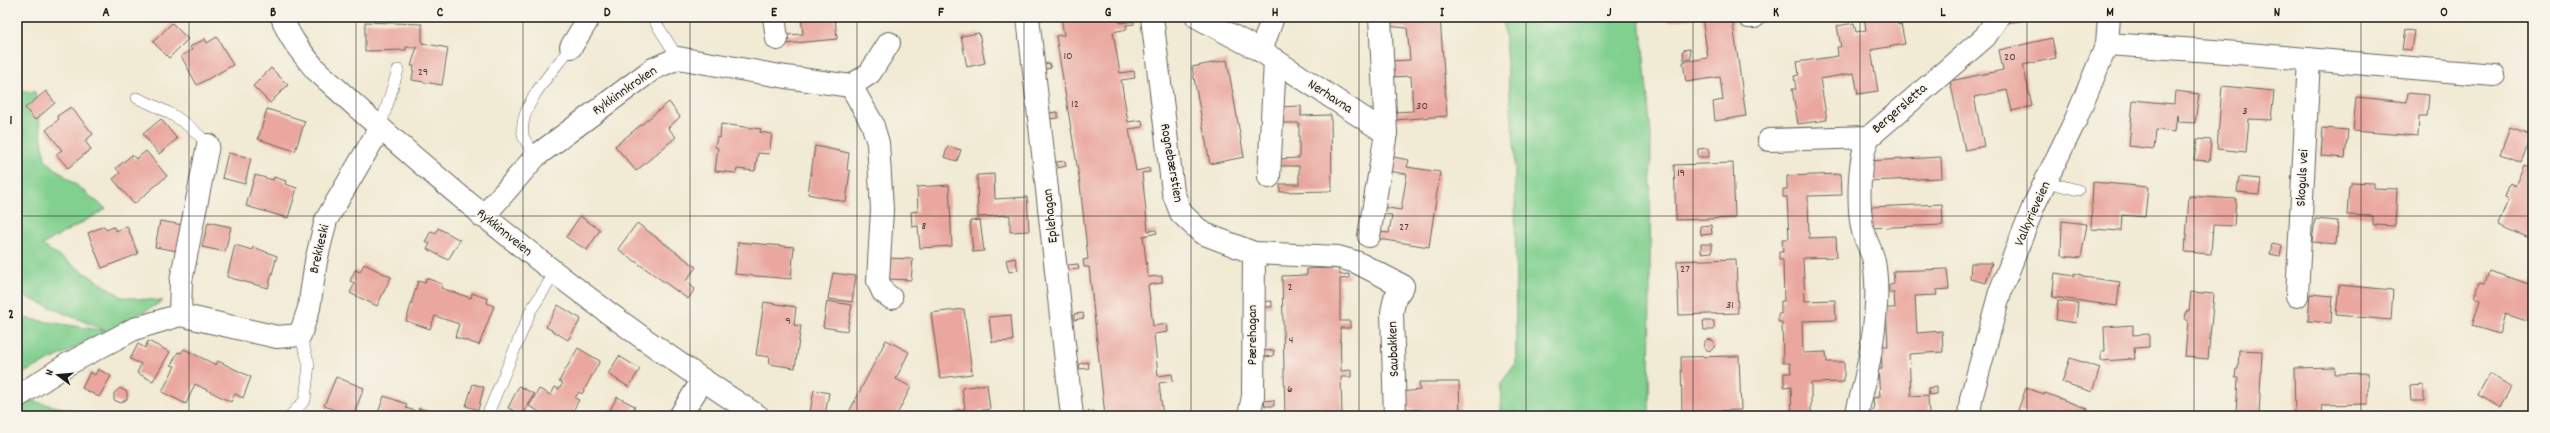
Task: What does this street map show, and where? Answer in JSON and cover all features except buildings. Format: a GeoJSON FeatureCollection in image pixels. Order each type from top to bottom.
{"type":"FeatureCollection","features":[{"type":"Feature","properties":{"kind":"street","name":"Rykkinnveien"},"geometry":{"type":"LineString","coordinates":[[282,17],[287,32],[316,70],[380,128],[484,217],[555,273],[702,380],[758,416]]}},
{"type":"Feature","properties":{"kind":"street"},"geometry":{"type":"LineString","coordinates":[[572,47],[587,21],[587,17]]}},
{"type":"Feature","properties":{"kind":"street"},"geometry":{"type":"LineString","coordinates":[[774,17],[777,39]]}},
{"type":"Feature","properties":{"kind":"street","name":"Eplehagan"},"geometry":{"type":"LineString","coordinates":[[1028,17],[1072,416]]}},
{"type":"Feature","properties":{"kind":"street","name":"Rognebærstien"},"geometry":{"type":"LineString","coordinates":[[1152,17],[1173,192],[1181,213],[1202,233],[1254,253],[1338,257],[1356,262],[1403,286]]}},
{"type":"Feature","properties":{"kind":"street","name":"Nerhavna"},"geometry":{"type":"LineString","coordinates":[[1197,17],[1268,56],[1386,133]]}},
{"type":"Feature","properties":{"kind":"street"},"geometry":{"type":"LineString","coordinates":[[1270,177],[1268,56],[1274,17]]}},
{"type":"Feature","properties":{"kind":"street"},"geometry":{"type":"LineString","coordinates":[[1369,236],[1386,133],[1380,17]]}},
{"type":"Feature","properties":{"kind":"street"},"geometry":{"type":"LineString","coordinates":[[1749,17],[1754,17]]}},
{"type":"Feature","properties":{"kind":"street","name":"Bergersletta"},"geometry":{"type":"LineString","coordinates":[[1856,416],[1864,387],[1875,310],[1874,261],[1862,228],[1860,194],[1864,146],[1868,137],[1986,37],[1998,17]]}},
{"type":"Feature","properties":{"kind":"street","name":"Valkyrieveien"},"geometry":{"type":"LineString","coordinates":[[1969,416],[1971,399],[2000,292],[2034,205],[2047,182],[2107,44],[2109,17]]}},
{"type":"Feature","properties":{"kind":"street"},"geometry":{"type":"LineString","coordinates":[[678,58],[786,78],[851,86],[870,73],[889,43]]}},
{"type":"Feature","properties":{"kind":"street"},"geometry":{"type":"LineString","coordinates":[[2107,44],[2494,75]]}},
{"type":"Feature","properties":{"kind":"street","name":"Rykkinnkroken"},"geometry":{"type":"LineString","coordinates":[[484,217],[536,156],[653,70],[678,58]]}},
{"type":"Feature","properties":{"kind":"street","name":"Skoguls vei"},"geometry":{"type":"LineString","coordinates":[[2297,296],[2309,59]]}},
{"type":"Feature","properties":{"kind":"street"},"geometry":{"type":"LineString","coordinates":[[851,86],[872,123],[878,143],[882,209],[878,281],[883,292],[891,298]]}},
{"type":"Feature","properties":{"kind":"street","name":"Brekkeski"},"geometry":{"type":"LineString","coordinates":[[300,336],[309,308],[316,261],[326,220],[380,128]]}},
{"type":"Feature","properties":{"kind":"street"},"geometry":{"type":"LineString","coordinates":[[1769,140],[1868,137]]}},
{"type":"Feature","properties":{"kind":"street"},"geometry":{"type":"LineString","coordinates":[[180,315],[181,281],[208,145]]}},
{"type":"Feature","properties":{"kind":"street","name":"Pærehagan"},"geometry":{"type":"LineString","coordinates":[[1249,416],[1253,396],[1254,253]]}},
{"type":"Feature","properties":{"kind":"street","name":"Saubakken"},"geometry":{"type":"LineString","coordinates":[[1394,416],[1392,312],[1395,298],[1403,286]]}},
{"type":"Feature","properties":{"kind":"street"},"geometry":{"type":"LineString","coordinates":[[17,397],[68,364],[134,329],[180,315],[277,337],[300,336]]}},
{"type":"Feature","properties":{"kind":"street"},"geometry":{"type":"LineString","coordinates":[[680,416],[702,380]]}},
{"type":"Feature","properties":{"kind":"lane"},"geometry":{"type":"LineString","coordinates":[[652,17],[678,58]]}},
{"type":"Feature","properties":{"kind":"lane"},"geometry":{"type":"LineString","coordinates":[[536,156],[523,136],[524,117],[529,103],[572,47]]}},
{"type":"Feature","properties":{"kind":"lane"},"geometry":{"type":"LineString","coordinates":[[380,128],[398,70]]}},
{"type":"Feature","properties":{"kind":"lane"},"geometry":{"type":"LineString","coordinates":[[137,98],[159,107],[192,127],[208,145]]}},
{"type":"Feature","properties":{"kind":"lane"},"geometry":{"type":"LineString","coordinates":[[2047,182],[2078,190]]}},
{"type":"Feature","properties":{"kind":"lane"},"geometry":{"type":"LineString","coordinates":[[487,416],[528,316],[555,273]]}},
{"type":"Feature","properties":{"kind":"lane"},"geometry":{"type":"LineString","coordinates":[[290,416],[305,400],[308,364],[300,336]]}},
{"type":"Feature","properties":{"kind":"green space"},"geometry":{"type":"Polygon","coordinates":[[[1503,17],[1640,17],[1651,134],[1649,416],[1500,416],[1501,383],[1516,363],[1515,155],[1503,17]]]}},
{"type":"Feature","properties":{"kind":"green space"},"geometry":{"type":"Polygon","coordinates":[[[17,90],[35,92],[45,160],[106,209],[42,245],[122,297],[163,301],[108,332],[23,373],[23,399],[76,411],[74,416],[17,416],[17,317],[106,331],[17,293],[17,218],[20,217],[17,216],[17,90]]]}}]}
